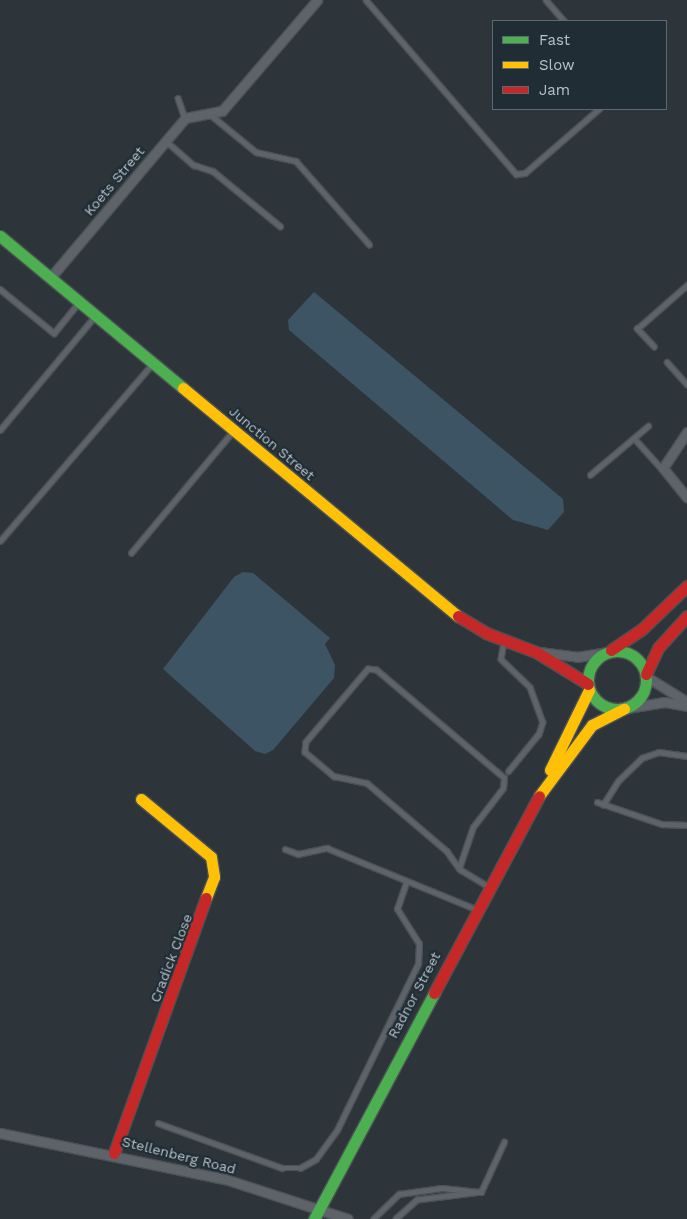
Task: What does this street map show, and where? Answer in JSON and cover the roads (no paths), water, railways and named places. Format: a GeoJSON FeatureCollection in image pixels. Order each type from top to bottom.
{"type":"FeatureCollection","features":[{"type":"Feature","properties":{"kind":"street"},"geometry":{"type":"LineString","coordinates":[[185,118],[210,114],[224,109],[317,0]]}},
{"type":"Feature","properties":{"kind":"street","name":"Koets Street"},"geometry":{"type":"LineString","coordinates":[[50,278],[185,118]]}},
{"type":"Feature","properties":{"kind":"street","name":"Junction Street"},"geometry":{"type":"LineString","coordinates":[[0,236],[451,612],[504,640],[536,652],[589,687]]}},
{"type":"Feature","properties":{"kind":"street"},"geometry":{"type":"LineString","coordinates":[[687,432],[665,460],[664,472],[687,498]]}},
{"type":"Feature","properties":{"kind":"street"},"geometry":{"type":"LineString","coordinates":[[687,586],[641,630],[608,652],[591,667],[589,687],[603,706],[625,708],[665,702],[687,706]]}},
{"type":"Feature","properties":{"kind":"street"},"geometry":{"type":"LineString","coordinates":[[625,708],[642,696],[646,675],[658,648],[687,616]]}},
{"type":"Feature","properties":{"kind":"street","name":"Junction Street"},"geometry":{"type":"LineString","coordinates":[[536,652],[577,657],[608,652]]}},
{"type":"Feature","properties":{"kind":"street"},"geometry":{"type":"LineString","coordinates":[[608,652],[633,654],[646,675],[687,702]]}},
{"type":"Feature","properties":{"kind":"street","name":"Radnor Street"},"geometry":{"type":"LineString","coordinates":[[316,1214],[488,886],[544,786],[589,687]]}},
{"type":"Feature","properties":{"kind":"street","name":"Radnor Street"},"geometry":{"type":"LineString","coordinates":[[544,786],[592,725],[625,708]]}},
{"type":"Feature","properties":{"kind":"street","name":"Cradick Close"},"geometry":{"type":"LineString","coordinates":[[114,1153],[214,877],[211,857],[202,845],[141,800]]}},
{"type":"Feature","properties":{"kind":"street","name":"Stellenberg Road"},"geometry":{"type":"LineString","coordinates":[[0,1133],[114,1153],[225,1179],[316,1214],[348,1219]]}},
{"type":"Feature","properties":{"kind":"lane"},"geometry":{"type":"LineString","coordinates":[[366,0],[516,174],[525,173],[598,110]]}},
{"type":"Feature","properties":{"kind":"lane"},"geometry":{"type":"LineString","coordinates":[[546,0],[563,20]]}},
{"type":"Feature","properties":{"kind":"lane"},"geometry":{"type":"LineString","coordinates":[[178,98],[185,118]]}},
{"type":"Feature","properties":{"kind":"lane"},"geometry":{"type":"LineString","coordinates":[[210,114],[256,152],[296,161],[369,244]]}},
{"type":"Feature","properties":{"kind":"lane"},"geometry":{"type":"LineString","coordinates":[[166,141],[196,166],[213,171],[280,226]]}},
{"type":"Feature","properties":{"kind":"lane"},"geometry":{"type":"LineString","coordinates":[[654,348],[636,329],[687,285]]}},
{"type":"Feature","properties":{"kind":"lane"},"geometry":{"type":"LineString","coordinates":[[0,289],[54,333],[79,302]]}},
{"type":"Feature","properties":{"kind":"lane"},"geometry":{"type":"LineString","coordinates":[[0,430],[95,316]]}},
{"type":"Feature","properties":{"kind":"lane"},"geometry":{"type":"LineString","coordinates":[[667,362],[687,384]]}},
{"type":"Feature","properties":{"kind":"lane"},"geometry":{"type":"LineString","coordinates":[[2,541],[153,364]]}},
{"type":"Feature","properties":{"kind":"lane"},"geometry":{"type":"LineString","coordinates":[[590,475],[648,426]]}},
{"type":"Feature","properties":{"kind":"lane"},"geometry":{"type":"LineString","coordinates":[[131,553],[234,430]]}},
{"type":"Feature","properties":{"kind":"lane"},"geometry":{"type":"LineString","coordinates":[[634,438],[664,472]]}},
{"type":"Feature","properties":{"kind":"lane"},"geometry":{"type":"LineString","coordinates":[[504,640],[501,659],[530,687],[543,722],[539,734],[509,771]]}},
{"type":"Feature","properties":{"kind":"lane"},"geometry":{"type":"LineString","coordinates":[[459,868],[473,827],[503,788],[504,778],[376,670],[368,669],[306,742],[305,752],[334,776],[367,783],[447,851],[459,868],[488,886]]}},
{"type":"Feature","properties":{"kind":"lane"},"geometry":{"type":"LineString","coordinates":[[603,805],[618,781],[642,758],[660,752],[687,756]]}},
{"type":"Feature","properties":{"kind":"lane"},"geometry":{"type":"LineString","coordinates":[[597,802],[662,824],[687,824]]}},
{"type":"Feature","properties":{"kind":"lane"},"geometry":{"type":"LineString","coordinates":[[284,849],[298,854],[327,848],[406,883],[476,909]]}},
{"type":"Feature","properties":{"kind":"lane"},"geometry":{"type":"LineString","coordinates":[[158,1123],[282,1168],[300,1168],[316,1159],[342,1121],[418,964],[419,944],[397,909],[406,883]]}},
{"type":"Feature","properties":{"kind":"lane"},"geometry":{"type":"LineString","coordinates":[[481,1192],[504,1142]]}},
{"type":"Feature","properties":{"kind":"lane"},"geometry":{"type":"LineString","coordinates":[[372,1219],[399,1194],[442,1188],[481,1192]]}},
{"type":"Feature","properties":{"kind":"lane"},"geometry":{"type":"LineString","coordinates":[[396,1219],[417,1200],[481,1192]]}},
{"type":"Feature","properties":{"kind":"water"},"geometry":{"type":"Polygon","coordinates":[[[314,292],[563,499],[564,512],[548,530],[513,520],[289,330],[288,320],[314,292]]]}},
{"type":"Feature","properties":{"kind":"water"},"geometry":{"type":"Polygon","coordinates":[[[243,572],[253,573],[330,638],[325,644],[335,665],[334,678],[273,750],[265,754],[255,751],[163,669],[234,577],[243,572]]]}}]}
